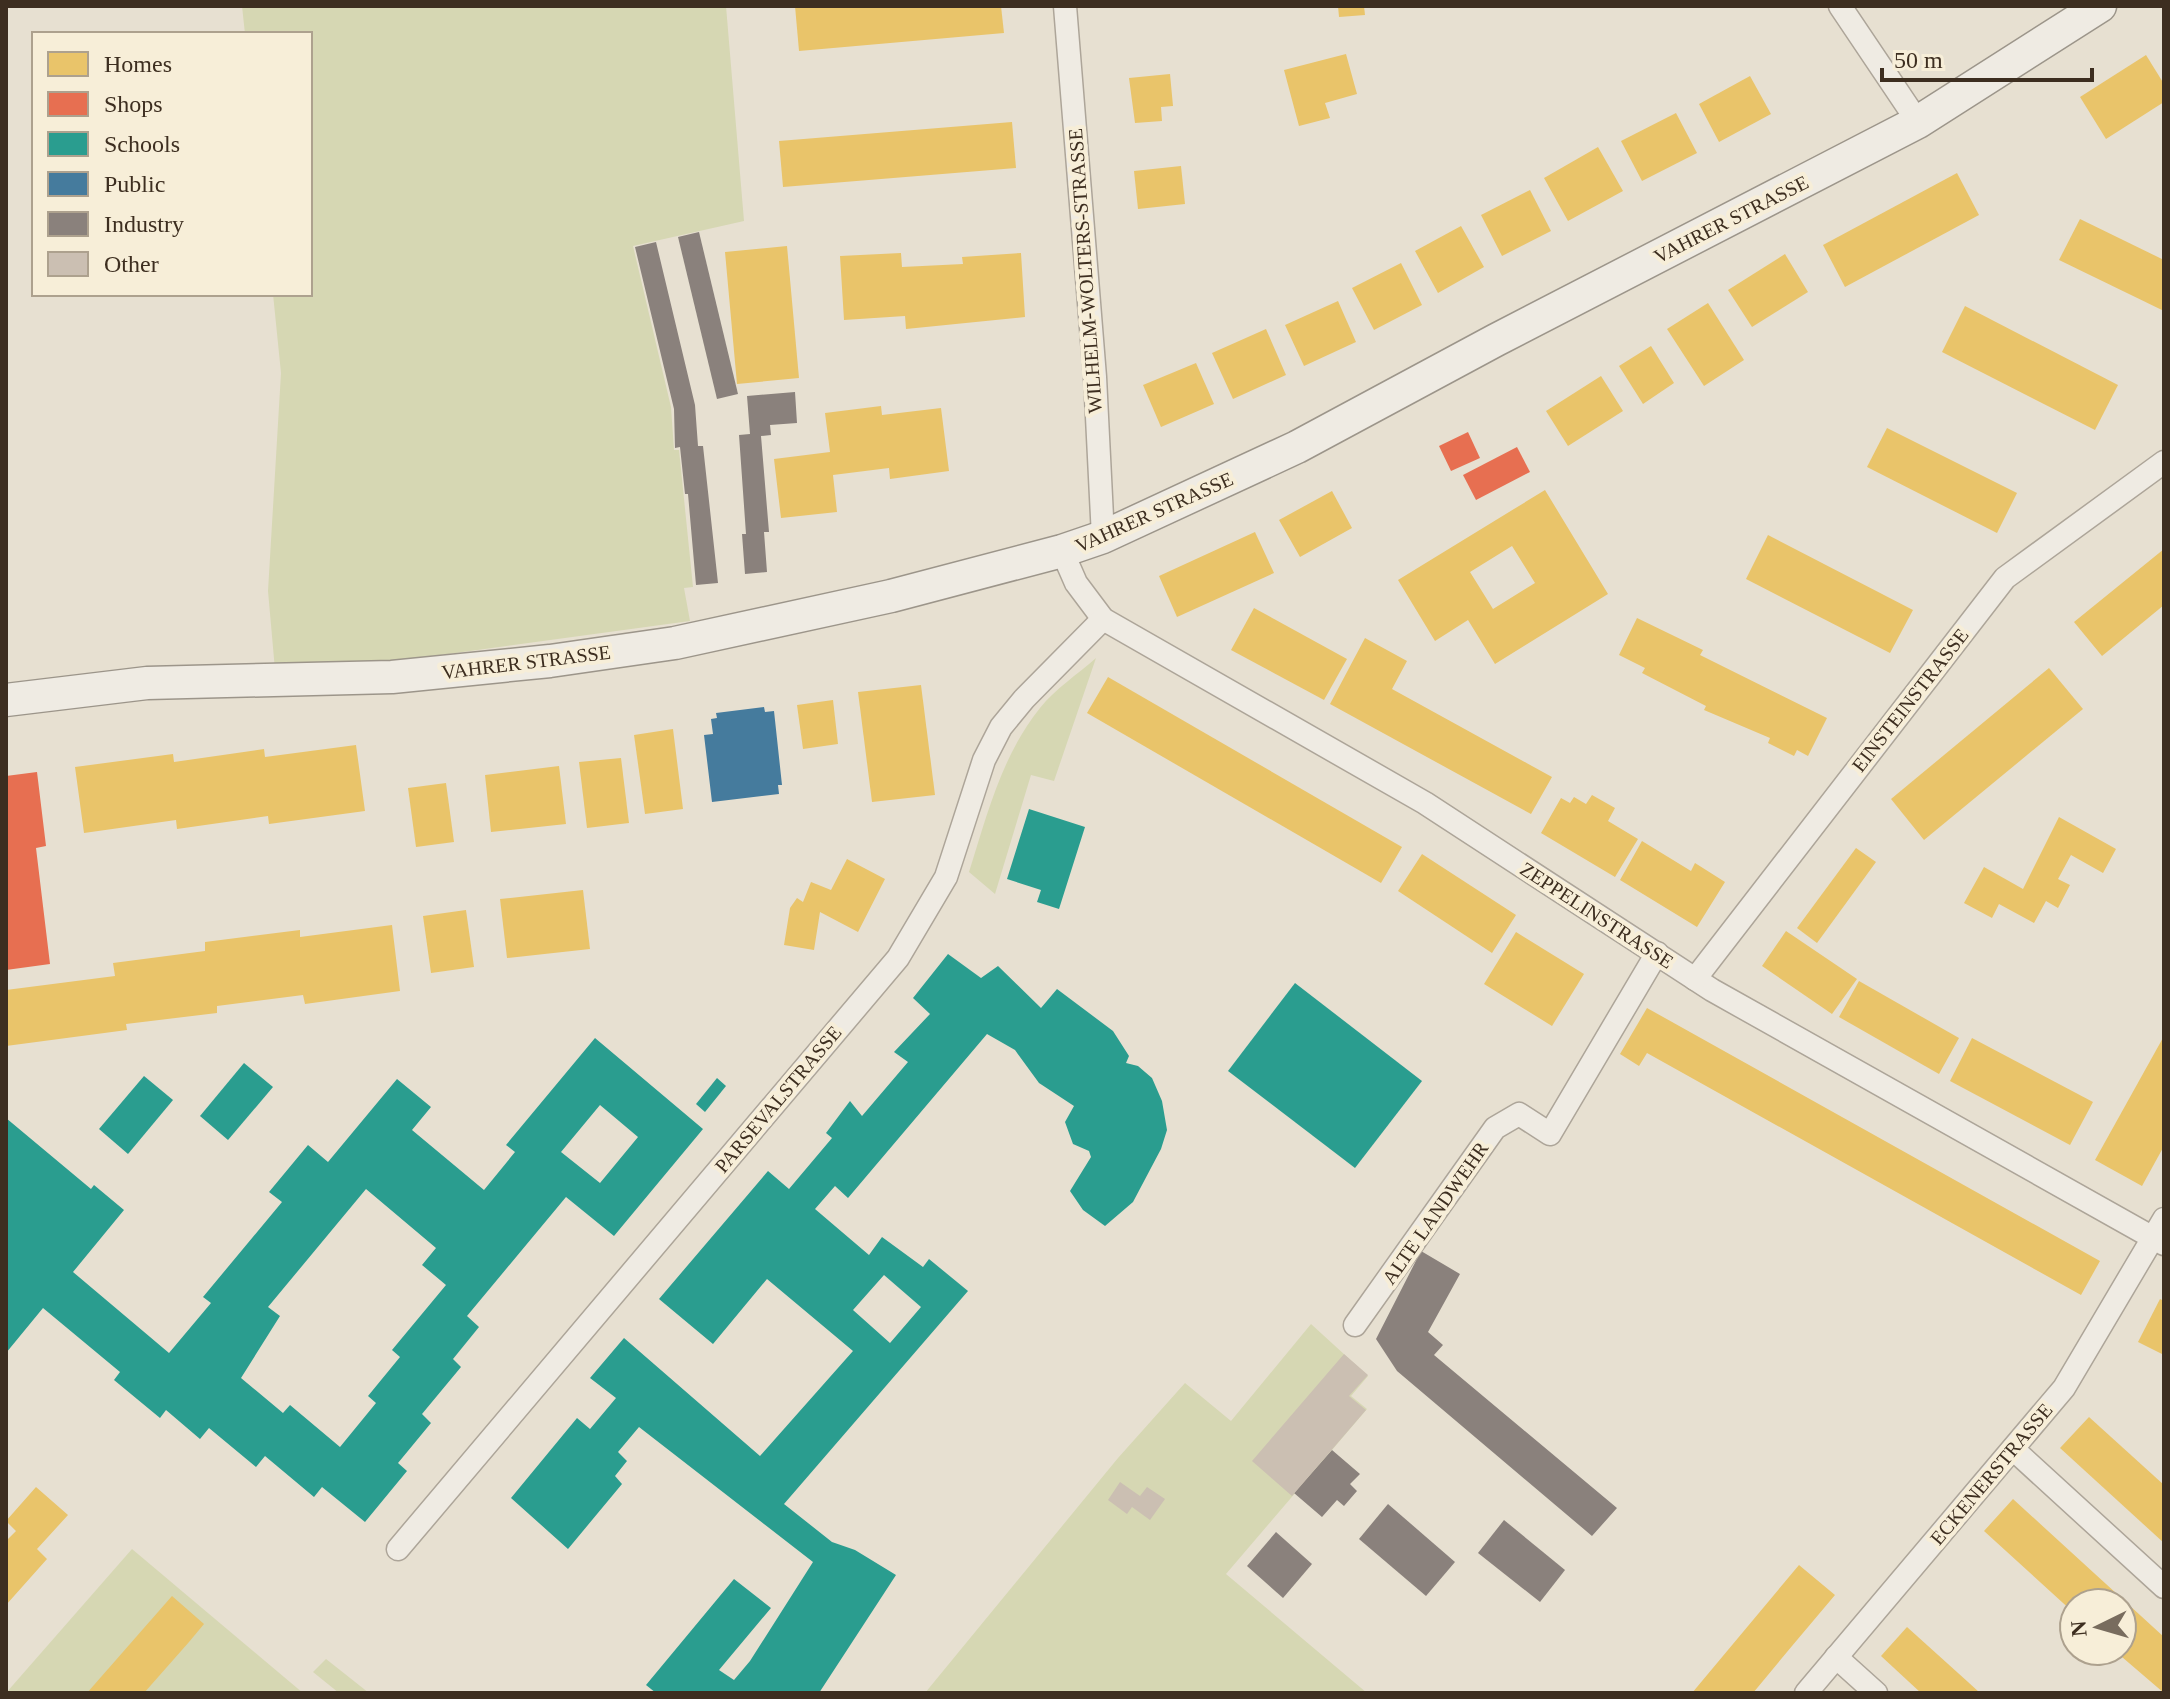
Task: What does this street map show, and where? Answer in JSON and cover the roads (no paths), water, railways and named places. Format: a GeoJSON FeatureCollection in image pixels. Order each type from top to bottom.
{"type":"FeatureCollection","features":[{"type":"Feature","properties":{"kind":"main road","name":"VAHRER STRASSE"},"geometry":{"type":"LineString","coordinates":[[6,700],[147,683],[392,677],[550,661],[675,643],[861,603],[1062,551],[1103,537],[1297,447],[1496,340],[1918,122],[2100,6]]}},
{"type":"Feature","properties":{"kind":"street","name":"WILHELM-WOLTERS-STRASSE"},"geometry":{"type":"LineString","coordinates":[[1065,6],[1095,377],[1103,537]]}},
{"type":"Feature","properties":{"kind":"street"},"geometry":{"type":"LineString","coordinates":[[1840,6],[1918,122]]}},
{"type":"Feature","properties":{"kind":"street","name":"EINSTEINSTRASSE"},"geometry":{"type":"LineString","coordinates":[[1695,979],[2005,578],[2164,462]]}},
{"type":"Feature","properties":{"kind":"street","name":"ZEPPELINSTRASSE"},"geometry":{"type":"LineString","coordinates":[[1062,551],[1076,583],[1103,619],[1425,803],[1695,979],[2160,1234]]}},
{"type":"Feature","properties":{"kind":"street","name":"PARSEVALSTRASSE"},"geometry":{"type":"LineString","coordinates":[[398,1549],[898,958],[946,877],[984,760],[1001,727],[1024,699],[1103,619]]}},
{"type":"Feature","properties":{"kind":"street","name":"ALTE LANDWEHR"},"geometry":{"type":"LineString","coordinates":[[1355,1325],[1495,1128],[1519,1114],[1550,1134],[1657,953]]}},
{"type":"Feature","properties":{"kind":"street","name":"ECKENERSTRASSE"},"geometry":{"type":"LineString","coordinates":[[1806,1693],[2064,1388],[2160,1234]]}},
{"type":"Feature","properties":{"kind":"street"},"geometry":{"type":"LineString","coordinates":[[2013,1449],[2164,1587]]}},
{"type":"Feature","properties":{"kind":"street"},"geometry":{"type":"LineString","coordinates":[[1836,1657],[1876,1693]]}}]}
